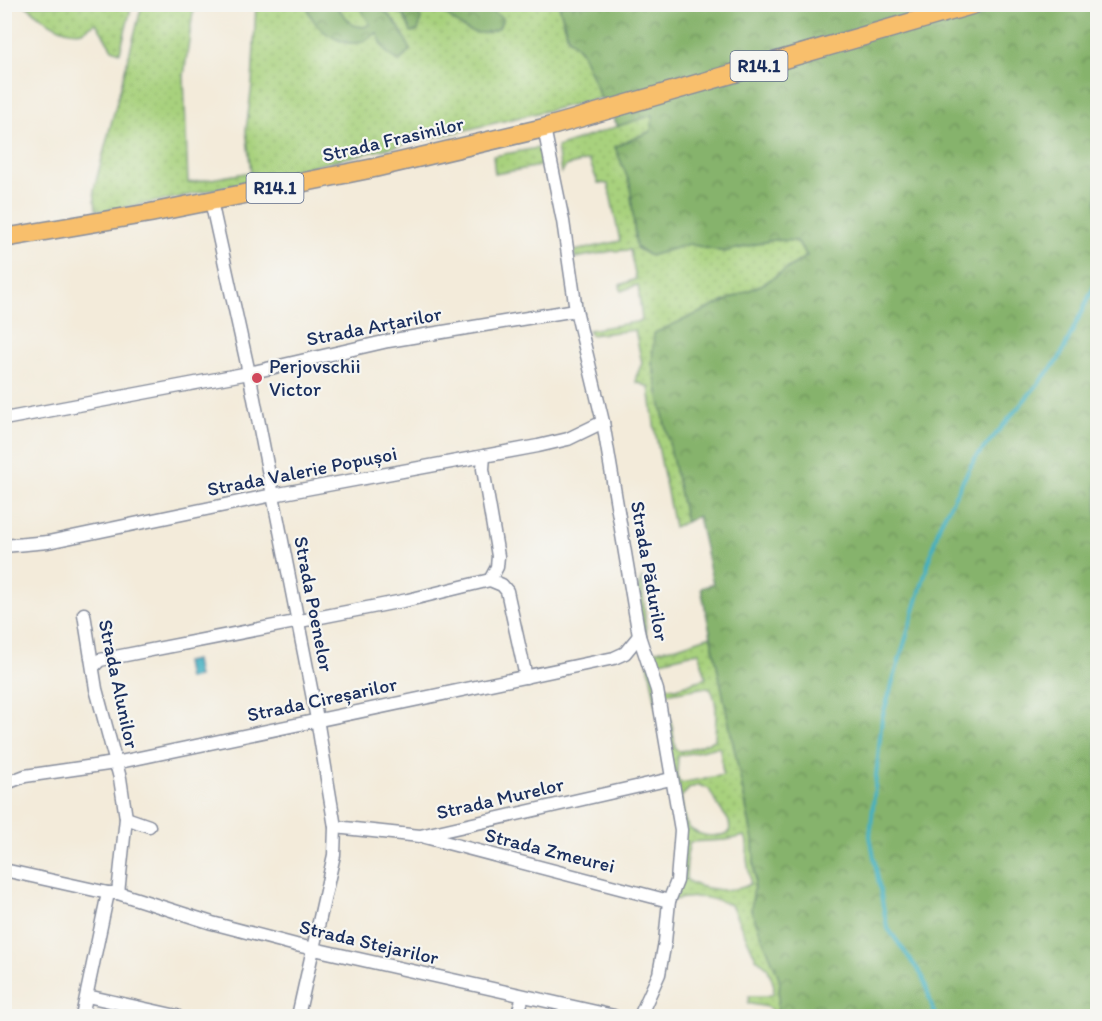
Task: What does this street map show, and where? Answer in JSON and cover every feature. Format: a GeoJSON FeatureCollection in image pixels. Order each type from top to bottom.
{"type":"FeatureCollection","features":[{"type":"Feature","properties":{"kind":"main road","name":"R14.1"},"geometry":{"type":"LineString","coordinates":[[544,128],[975,4]]}},
{"type":"Feature","properties":{"kind":"main road","name":"Strada Frasinilor"},"geometry":{"type":"LineString","coordinates":[[4,238],[211,201],[374,168],[544,128]]}},
{"type":"Feature","properties":{"kind":"street","name":"Strada Pădurilor"},"geometry":{"type":"LineString","coordinates":[[544,128],[563,221],[576,309],[603,422],[639,636],[657,690],[681,830],[677,881],[669,901],[667,934],[659,974],[640,1017]]}},
{"type":"Feature","properties":{"kind":"street","name":"Strada Poenelor"},"geometry":{"type":"LineString","coordinates":[[211,201],[249,373],[317,719],[335,827],[334,855],[298,1017]]}},
{"type":"Feature","properties":{"kind":"street","name":"Strada Arțarilor"},"geometry":{"type":"LineString","coordinates":[[4,419],[249,373],[388,341],[576,309]]}},
{"type":"Feature","properties":{"kind":"street","name":"Strada Valerie Popușoi"},"geometry":{"type":"LineString","coordinates":[[4,546],[48,542],[273,495],[568,439],[603,422]]}},
{"type":"Feature","properties":{"kind":"street"},"geometry":{"type":"LineString","coordinates":[[484,456],[483,469],[498,556],[497,567],[490,580]]}},
{"type":"Feature","properties":{"kind":"street"},"geometry":{"type":"LineString","coordinates":[[93,666],[100,660],[298,623],[490,580],[502,585],[507,591],[526,677]]}},
{"type":"Feature","properties":{"kind":"street","name":"Strada Alunilor"},"geometry":{"type":"LineString","coordinates":[[84,614],[96,689],[115,763]]}},
{"type":"Feature","properties":{"kind":"street","name":"Strada Cireșarilor"},"geometry":{"type":"LineString","coordinates":[[4,784],[25,776],[115,763],[614,658],[625,653],[639,636]]}},
{"type":"Feature","properties":{"kind":"street"},"geometry":{"type":"LineString","coordinates":[[82,1017],[113,893],[126,818],[120,778],[115,763]]}},
{"type":"Feature","properties":{"kind":"street","name":"Strada Murelor"},"geometry":{"type":"LineString","coordinates":[[335,827],[420,836],[671,779]]}},
{"type":"Feature","properties":{"kind":"street"},"geometry":{"type":"LineString","coordinates":[[126,818],[149,826]]}},
{"type":"Feature","properties":{"kind":"street","name":"Strada Zmeurei"},"geometry":{"type":"LineString","coordinates":[[420,836],[669,901]]}},
{"type":"Feature","properties":{"kind":"street","name":"Strada Stejarilor"},"geometry":{"type":"LineString","coordinates":[[4,870],[113,893],[212,923],[314,949],[614,1017]]}},
{"type":"Feature","properties":{"kind":"street"},"geometry":{"type":"LineString","coordinates":[[87,996],[177,1017]]}},
{"type":"Feature","properties":{"kind":"street"},"geometry":{"type":"LineString","coordinates":[[517,1017],[523,997]]}},
{"type":"Feature","properties":{"kind":"green space"},"geometry":{"type":"Polygon","coordinates":[[[370,4],[380,8],[396,24],[410,50],[399,62],[385,51],[377,33],[358,43],[335,38],[316,24],[307,5],[335,5],[353,25],[364,27],[370,24],[358,5],[370,4]]]}},
{"type":"Feature","properties":{"kind":"green space"},"geometry":{"type":"Polygon","coordinates":[[[25,5],[132,5],[120,52],[112,49],[96,23],[83,31],[67,31],[52,24],[25,5]]]}},
{"type":"Feature","properties":{"kind":"green space"},"geometry":{"type":"Polygon","coordinates":[[[142,5],[194,5],[184,76],[188,183],[251,172],[246,130],[252,85],[256,5],[559,5],[568,37],[581,51],[601,98],[176,198],[104,211],[96,210],[94,189],[142,5]]]}},
{"type":"Feature","properties":{"kind":"green space"},"geometry":{"type":"Polygon","coordinates":[[[390,5],[412,5],[421,19],[418,31],[411,32],[404,16],[390,5]]]}},
{"type":"Feature","properties":{"kind":"green space"},"geometry":{"type":"Polygon","coordinates":[[[435,5],[482,5],[503,18],[499,28],[489,32],[472,32],[457,24],[435,5]]]}},
{"type":"Feature","properties":{"kind":"green space"},"geometry":{"type":"Polygon","coordinates":[[[559,5],[1097,5],[1097,1016],[777,1016],[780,980],[751,910],[755,880],[753,840],[701,588],[713,584],[698,516],[686,522],[652,363],[654,333],[765,283],[807,256],[797,241],[773,240],[724,252],[689,244],[650,256],[636,247],[630,184],[615,147],[651,131],[653,115],[618,126],[601,98],[581,51],[568,37],[559,5]]]}},
{"type":"Feature","properties":{"kind":"green space"},"geometry":{"type":"Polygon","coordinates":[[[653,114],[651,131],[615,147],[630,184],[636,248],[650,256],[689,244],[724,252],[773,240],[797,241],[807,256],[652,363],[686,522],[674,527],[655,431],[649,387],[636,382],[642,363],[635,330],[591,335],[588,330],[642,321],[638,285],[621,291],[620,285],[636,279],[630,250],[575,258],[574,251],[620,241],[608,184],[598,183],[589,160],[566,166],[561,173],[557,147],[653,114]]]}},
{"type":"Feature","properties":{"kind":"green space"},"geometry":{"type":"Polygon","coordinates":[[[537,148],[544,154],[546,165],[495,174],[493,156],[537,148]]]}},
{"type":"Feature","properties":{"kind":"green space"},"geometry":{"type":"Polygon","coordinates":[[[642,577],[647,646],[653,651],[677,647],[711,636],[753,840],[755,880],[751,910],[780,980],[777,1016],[767,1007],[748,1003],[749,996],[773,994],[774,986],[767,967],[756,958],[731,905],[703,898],[673,900],[683,847],[635,594],[642,577]],[[699,652],[657,662],[659,681],[663,686],[676,688],[706,678],[699,652]],[[708,687],[664,694],[675,748],[678,751],[688,750],[715,740],[715,704],[708,687]],[[718,747],[678,756],[677,776],[680,783],[723,775],[718,747]],[[699,785],[690,788],[681,797],[685,821],[692,830],[711,836],[729,833],[729,822],[709,789],[699,785]],[[745,836],[726,840],[690,842],[686,879],[699,886],[727,890],[750,884],[745,836]]]}},
{"type":"Feature","properties":{"kind":"water"},"geometry":{"type":"Polygon","coordinates":[[[195,660],[198,677],[188,679],[185,662],[195,660]]]}},
{"type":"Feature","properties":{"kind":"waterway"},"geometry":{"type":"LineString","coordinates":[[935,1016],[923,977],[887,927],[870,836],[882,718],[940,524],[974,460],[1059,359],[1098,278]]}},
{"type":"Feature","properties":{"kind":"place","name":"Perjovschii Victor"},"geometry":{"type":"Point","coordinates":[257,378]}}]}
